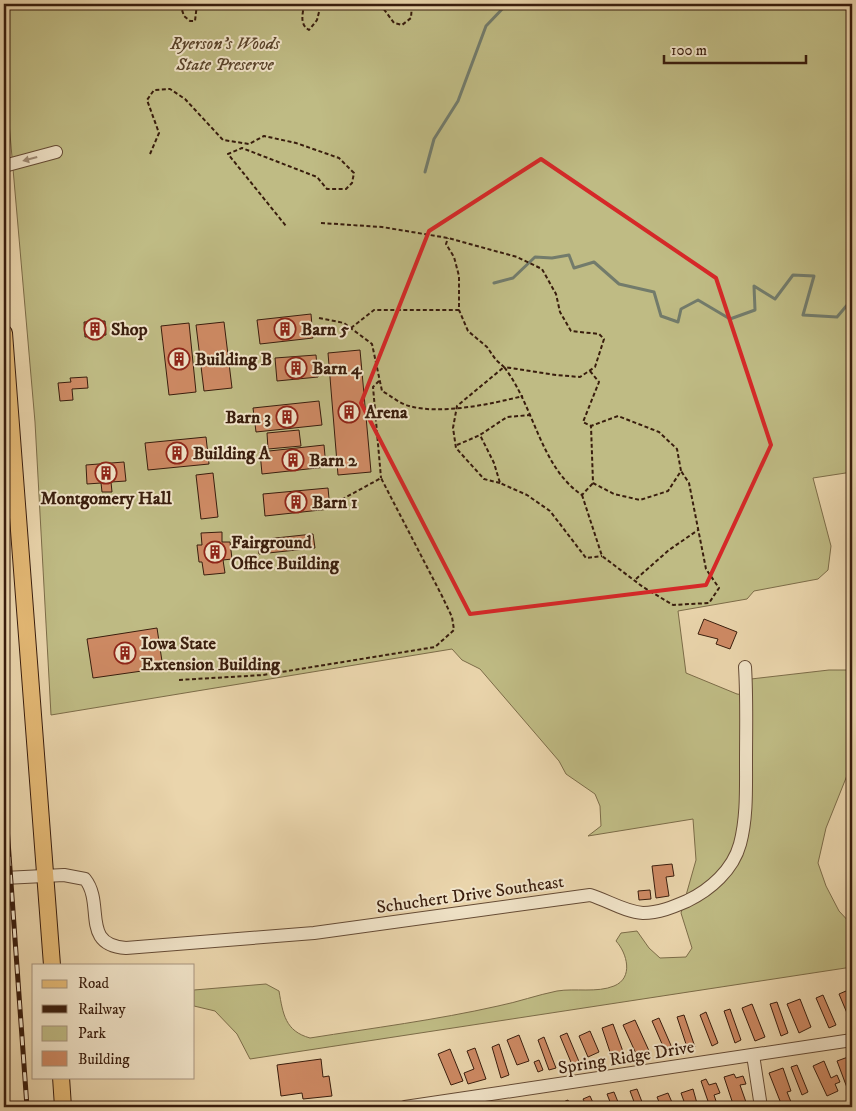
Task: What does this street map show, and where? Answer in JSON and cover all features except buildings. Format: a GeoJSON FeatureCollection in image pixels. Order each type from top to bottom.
{"type":"FeatureCollection","features":[{"type":"Feature","properties":{"kind":"main road"},"geometry":{"type":"LineString","coordinates":[[4,333],[10,508],[52,964]]}},
{"type":"Feature","properties":{"kind":"main road"},"geometry":{"type":"LineString","coordinates":[[61,1078],[63,1107]]}},
{"type":"Feature","properties":{"kind":"street"},"geometry":{"type":"LineString","coordinates":[[4,166],[56,152]]}},
{"type":"Feature","properties":{"kind":"street","name":"Schuchert Drive Southeast"},"geometry":{"type":"LineString","coordinates":[[45,875],[75,876],[85,879],[93,901],[98,932],[105,942],[119,948],[314,934],[590,895],[626,910],[643,913],[664,910],[700,894],[714,884],[740,846],[746,795],[747,711],[745,667]]}},
{"type":"Feature","properties":{"kind":"street"},"geometry":{"type":"LineString","coordinates":[[7,878],[45,875]]}},
{"type":"Feature","properties":{"kind":"street","name":"Spring Ridge Drive"},"geometry":{"type":"LineString","coordinates":[[405,1107],[479,1102],[852,1040]]}},
{"type":"Feature","properties":{"kind":"street"},"geometry":{"type":"LineString","coordinates":[[753,1055],[761,1107]]}},
{"type":"Feature","properties":{"kind":"path"},"geometry":{"type":"LineString","coordinates":[[180,4],[184,16],[190,22],[195,21],[197,4]]}},
{"type":"Feature","properties":{"kind":"path"},"geometry":{"type":"LineString","coordinates":[[304,4],[302,18],[304,27],[309,30],[317,20],[321,4]]}},
{"type":"Feature","properties":{"kind":"path"},"geometry":{"type":"LineString","coordinates":[[380,4],[394,23],[402,25],[411,18],[412,4]]}},
{"type":"Feature","properties":{"kind":"path"},"geometry":{"type":"LineString","coordinates":[[150,154],[159,133],[147,100],[154,90],[170,89],[185,98],[223,140],[249,144],[264,136],[296,143],[339,158],[354,174],[352,183],[346,189],[327,189],[317,177],[242,148],[228,154],[286,226]]}},
{"type":"Feature","properties":{"kind":"path"},"geometry":{"type":"LineString","coordinates":[[321,223],[382,227],[448,238],[517,257],[542,269],[556,294],[560,312],[571,331],[599,334],[604,339],[595,367],[580,376],[504,367],[458,406],[453,428],[456,445],[484,479],[500,483],[527,496],[550,511],[586,558],[602,556]]}},
{"type":"Feature","properties":{"kind":"path"},"geometry":{"type":"LineString","coordinates":[[448,238],[446,244],[454,257],[459,276],[459,310],[468,331],[504,367],[523,396],[532,415],[536,432],[569,487],[582,495],[602,556],[673,605],[709,603],[719,588],[706,570],[689,483],[681,471],[677,449],[659,432],[618,416],[591,426],[582,422],[599,382],[590,371]]}},
{"type":"Feature","properties":{"kind":"path"},"geometry":{"type":"LineString","coordinates":[[351,328],[374,310],[459,310]]}},
{"type":"Feature","properties":{"kind":"path"},"geometry":{"type":"LineString","coordinates":[[319,318],[344,323],[372,344],[382,390],[407,406],[437,410],[458,406],[485,405],[523,396]]}},
{"type":"Feature","properties":{"kind":"path"},"geometry":{"type":"LineString","coordinates":[[180,680],[263,675],[435,647],[454,630],[452,617],[442,596],[381,478],[373,387],[380,380]]}},
{"type":"Feature","properties":{"kind":"path"},"geometry":{"type":"LineString","coordinates":[[456,445],[480,435],[507,417],[532,415]]}},
{"type":"Feature","properties":{"kind":"path"},"geometry":{"type":"LineString","coordinates":[[582,495],[593,483],[591,426]]}},
{"type":"Feature","properties":{"kind":"path"},"geometry":{"type":"LineString","coordinates":[[480,435],[494,463],[500,483]]}},
{"type":"Feature","properties":{"kind":"path"},"geometry":{"type":"LineString","coordinates":[[593,483],[614,494],[640,500],[668,491],[681,471]]}},
{"type":"Feature","properties":{"kind":"path"},"geometry":{"type":"LineString","coordinates":[[340,501],[381,478]]}},
{"type":"Feature","properties":{"kind":"path"},"geometry":{"type":"LineString","coordinates":[[635,580],[669,550],[698,530]]}},
{"type":"Feature","properties":{"kind":"highlighted area"},"geometry":{"type":"Polygon","coordinates":[[[541,159],[716,278],[771,445],[706,585],[470,614],[361,403],[429,231],[541,159]]]}},
{"type":"Feature","properties":{"kind":"green space","name":"Ryerson's Woods State Preserve"},"geometry":{"type":"Polygon","coordinates":[[[4,4],[852,4],[852,472],[813,478],[831,546],[828,570],[818,579],[754,591],[747,599],[678,611],[686,673],[737,694],[751,696],[751,679],[829,670],[852,670],[852,763],[826,828],[818,863],[826,886],[839,911],[852,925],[852,967],[250,1059],[237,1034],[215,1011],[195,1006],[195,990],[266,984],[279,991],[284,1014],[290,1026],[295,1031],[310,1038],[451,1016],[557,991],[593,990],[614,986],[624,977],[627,965],[623,952],[616,941],[621,933],[637,931],[649,948],[660,958],[686,957],[692,948],[681,913],[696,860],[693,819],[588,836],[601,826],[600,806],[595,794],[566,774],[559,761],[480,669],[462,660],[452,649],[51,715],[35,422],[4,65],[4,4]]]}},
{"type":"Feature","properties":{"kind":"waterway"},"geometry":{"type":"LineString","coordinates":[[425,172],[434,139],[458,101],[486,26],[507,4]]}},
{"type":"Feature","properties":{"kind":"waterway"},"geometry":{"type":"LineString","coordinates":[[494,283],[513,278],[535,257],[552,258],[569,255],[574,268],[594,262],[619,284],[654,292],[661,316],[678,322],[681,309],[698,300],[730,319],[755,310],[754,286],[775,299],[793,275],[814,276],[803,315],[837,317],[848,304],[852,307]]}},
{"type":"Feature","properties":{"kind":"railway"},"geometry":{"type":"LineString","coordinates":[[4,785],[27,1107]]}},
{"type":"Feature","properties":{"kind":"place","name":"Shop"},"geometry":{"type":"Point","coordinates":[95,329]}},
{"type":"Feature","properties":{"kind":"place","name":"Barn 5"},"geometry":{"type":"Point","coordinates":[285,329]}},
{"type":"Feature","properties":{"kind":"place","name":"Building B"},"geometry":{"type":"Point","coordinates":[179,359]}},
{"type":"Feature","properties":{"kind":"place","name":"Barn 4"},"geometry":{"type":"Point","coordinates":[296,368]}},
{"type":"Feature","properties":{"kind":"place","name":"Arena"},"geometry":{"type":"Point","coordinates":[349,412]}},
{"type":"Feature","properties":{"kind":"place","name":"Barn 3"},"geometry":{"type":"Point","coordinates":[287,417]}},
{"type":"Feature","properties":{"kind":"place","name":"Building A"},"geometry":{"type":"Point","coordinates":[177,453]}},
{"type":"Feature","properties":{"kind":"place","name":"Barn 2"},"geometry":{"type":"Point","coordinates":[293,460]}},
{"type":"Feature","properties":{"kind":"place","name":"Montgomery Hall"},"geometry":{"type":"Point","coordinates":[106,473]}},
{"type":"Feature","properties":{"kind":"place","name":"Barn 1"},"geometry":{"type":"Point","coordinates":[296,502]}},
{"type":"Feature","properties":{"kind":"place","name":"Fairground Office Building"},"geometry":{"type":"Point","coordinates":[215,552]}},
{"type":"Feature","properties":{"kind":"place","name":"Iowa State Extension Building"},"geometry":{"type":"Point","coordinates":[125,653]}}]}
